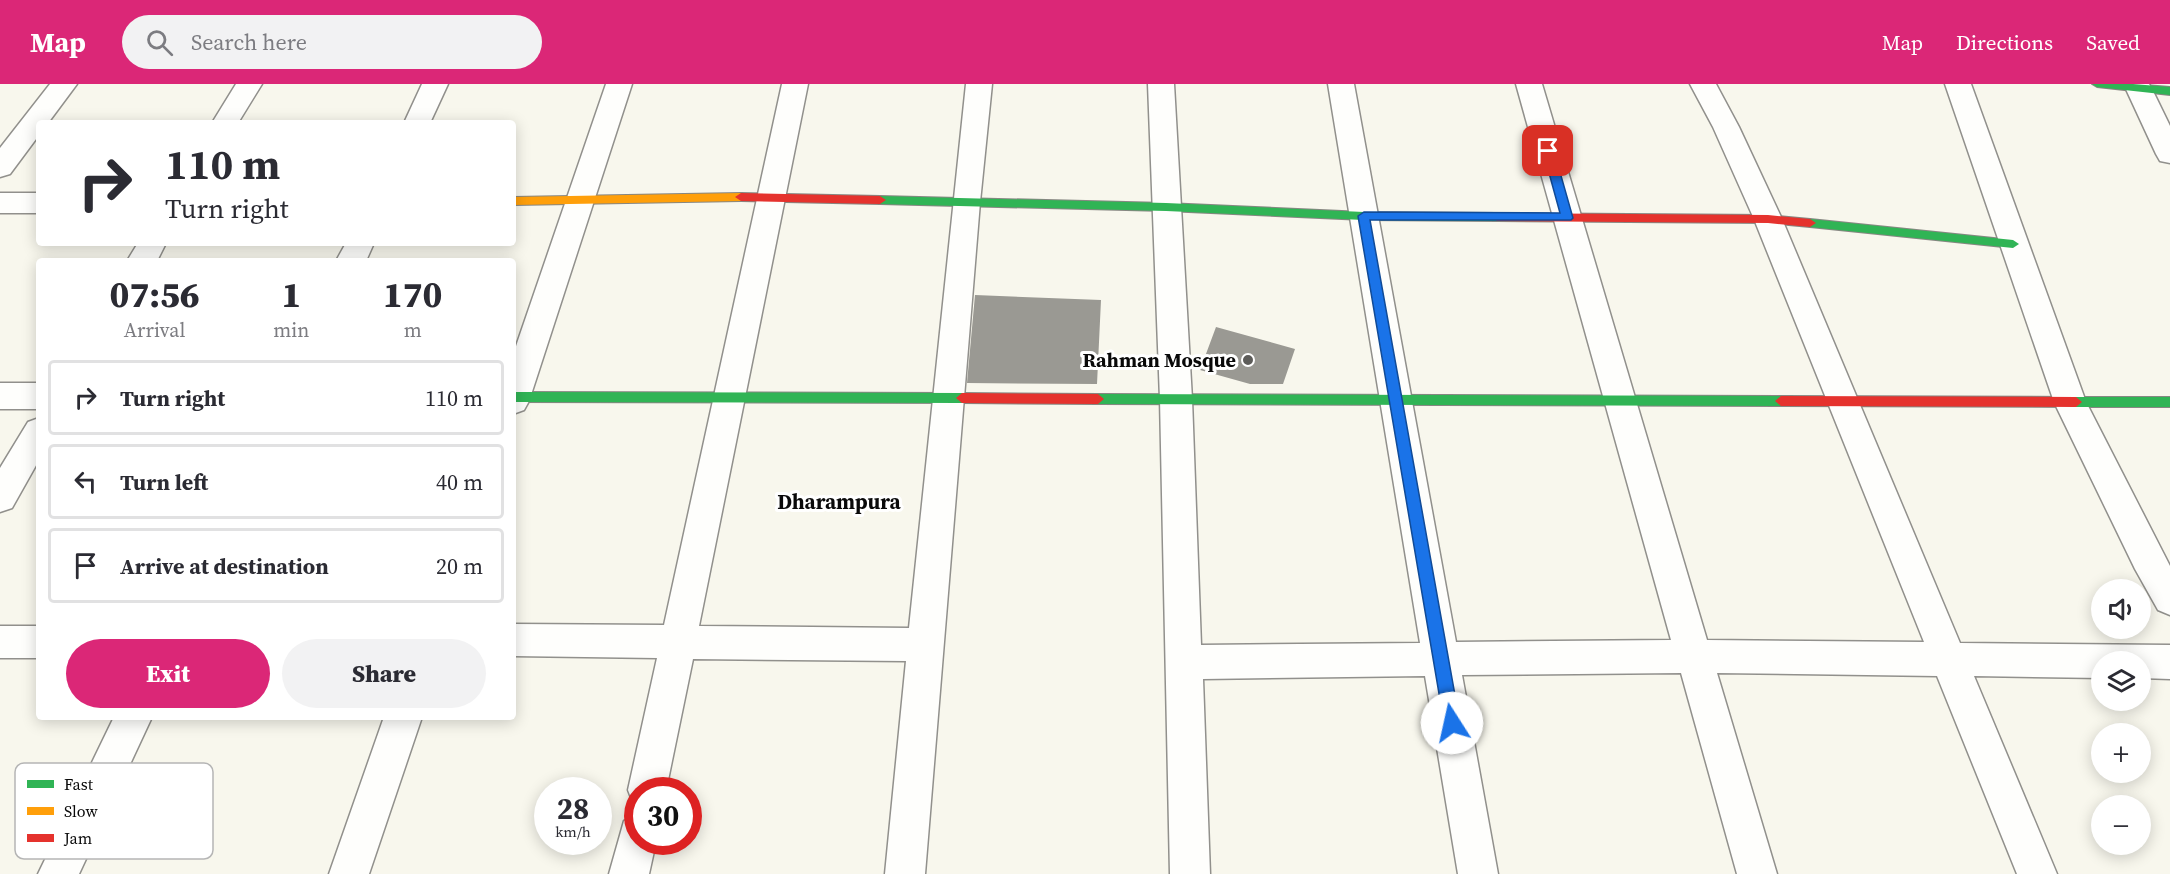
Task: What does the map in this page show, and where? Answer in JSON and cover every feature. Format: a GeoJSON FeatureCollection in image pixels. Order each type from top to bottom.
{"type":"FeatureCollection","features":[{"type":"Feature","properties":{"kind":"street"},"geometry":{"type":"LineString","coordinates":[[36,120],[64,84]]}},
{"type":"Feature","properties":{"kind":"street"},"geometry":{"type":"LineString","coordinates":[[227,120],[249,84]]}},
{"type":"Feature","properties":{"kind":"street"},"geometry":{"type":"LineString","coordinates":[[418,120],[435,84]]}},
{"type":"Feature","properties":{"kind":"street"},"geometry":{"type":"LineString","coordinates":[[516,390],[619,84]]}},
{"type":"Feature","properties":{"kind":"street"},"geometry":{"type":"LineString","coordinates":[[650,777],[795,84]]}},
{"type":"Feature","properties":{"kind":"street"},"geometry":{"type":"LineString","coordinates":[[905,874],[966,202],[979,84]]}},
{"type":"Feature","properties":{"kind":"street"},"geometry":{"type":"LineString","coordinates":[[1161,84],[1176,399],[1190,874]]}},
{"type":"Feature","properties":{"kind":"street"},"geometry":{"type":"LineString","coordinates":[[1341,84],[1478,874]]}},
{"type":"Feature","properties":{"kind":"street"},"geometry":{"type":"LineString","coordinates":[[1529,84],[1757,874]]}},
{"type":"Feature","properties":{"kind":"street"},"geometry":{"type":"LineString","coordinates":[[1703,84],[1726,127],[1768,219],[2037,874]]}},
{"type":"Feature","properties":{"kind":"street"},"geometry":{"type":"LineString","coordinates":[[1958,84],[2070,402],[2147,558],[2170,598]]}},
{"type":"Feature","properties":{"kind":"street"},"geometry":{"type":"LineString","coordinates":[[2097,84],[2170,91]]}},
{"type":"Feature","properties":{"kind":"street"},"geometry":{"type":"LineString","coordinates":[[2138,87],[2170,154]]}},
{"type":"Feature","properties":{"kind":"street"},"geometry":{"type":"LineString","coordinates":[[0,167],[36,120]]}},
{"type":"Feature","properties":{"kind":"street"},"geometry":{"type":"LineString","coordinates":[[516,201],[772,197],[1166,207],[1364,216],[1768,219],[2013,244]]}},
{"type":"Feature","properties":{"kind":"street"},"geometry":{"type":"LineString","coordinates":[[0,203],[36,203]]}},
{"type":"Feature","properties":{"kind":"street"},"geometry":{"type":"LineString","coordinates":[[0,396],[36,396]]}},
{"type":"Feature","properties":{"kind":"street"},"geometry":{"type":"LineString","coordinates":[[516,399],[2170,402]]}},
{"type":"Feature","properties":{"kind":"street"},"geometry":{"type":"LineString","coordinates":[[0,498],[36,436]]}},
{"type":"Feature","properties":{"kind":"street"},"geometry":{"type":"LineString","coordinates":[[516,640],[926,645]]}},
{"type":"Feature","properties":{"kind":"street"},"geometry":{"type":"LineString","coordinates":[[0,642],[36,642]]}},
{"type":"Feature","properties":{"kind":"street"},"geometry":{"type":"LineString","coordinates":[[1184,662],[1694,656],[2170,662]]}},
{"type":"Feature","properties":{"kind":"street"},"geometry":{"type":"LineString","coordinates":[[111,763],[132,720]]}},
{"type":"Feature","properties":{"kind":"street"},"geometry":{"type":"LineString","coordinates":[[349,874],[402,720]]}},
{"type":"Feature","properties":{"kind":"street"},"geometry":{"type":"LineString","coordinates":[[629,874],[634,855]]}},
{"type":"Feature","properties":{"kind":"street"},"geometry":{"type":"LineString","coordinates":[[58,874],[65,859]]}},
{"type":"Feature","properties":{"kind":"building"},"geometry":{"type":"Polygon","coordinates":[[[975,295],[1101,300],[1097,384],[967,383],[975,295]]]}},
{"type":"Feature","properties":{"kind":"building","name":"Rahman Mosque"},"geometry":{"type":"Polygon","coordinates":[[[1216,327],[1295,349],[1283,384],[1250,384],[1200,370],[1216,327]]]}},
{"type":"Feature","properties":{"kind":"traffic: fast"},"geometry":{"type":"LineString","coordinates":[[2097,84],[2170,91]]}},
{"type":"Feature","properties":{"kind":"traffic: fast"},"geometry":{"type":"LineString","coordinates":[[880,200],[1166,207],[1364,216],[1497,217]]}},
{"type":"Feature","properties":{"kind":"traffic: fast"},"geometry":{"type":"LineString","coordinates":[[1810,223],[2013,244]]}},
{"type":"Feature","properties":{"kind":"traffic: fast"},"geometry":{"type":"LineString","coordinates":[[516,397],[962,398]]}},
{"type":"Feature","properties":{"kind":"traffic: fast"},"geometry":{"type":"LineString","coordinates":[[1098,399],[1781,401]]}},
{"type":"Feature","properties":{"kind":"traffic: fast"},"geometry":{"type":"LineString","coordinates":[[2076,402],[2170,402]]}},
{"type":"Feature","properties":{"kind":"traffic: slow"},"geometry":{"type":"LineString","coordinates":[[516,201],[741,197]]}},
{"type":"Feature","properties":{"kind":"traffic: jam"},"geometry":{"type":"LineString","coordinates":[[741,197],[880,200]]}},
{"type":"Feature","properties":{"kind":"traffic: jam"},"geometry":{"type":"LineString","coordinates":[[1497,217],[1768,219],[1810,223]]}},
{"type":"Feature","properties":{"kind":"traffic: jam"},"geometry":{"type":"LineString","coordinates":[[962,398],[1098,399]]}},
{"type":"Feature","properties":{"kind":"traffic: jam"},"geometry":{"type":"LineString","coordinates":[[1781,401],[2076,402]]}},
{"type":"Feature","properties":{"kind":"place","name":"Rahman Mosque"},"geometry":{"type":"Point","coordinates":[1248,360]}},
{"type":"Feature","properties":{"kind":"district","name":"Dharampura"},"geometry":{"type":"Point","coordinates":[839,502]}},
{"type":"Feature","properties":{"kind":"route"},"geometry":{"type":"LineString","coordinates":[[1452,723],[1364,216],[1567,218],[1548,151]]}}]}
